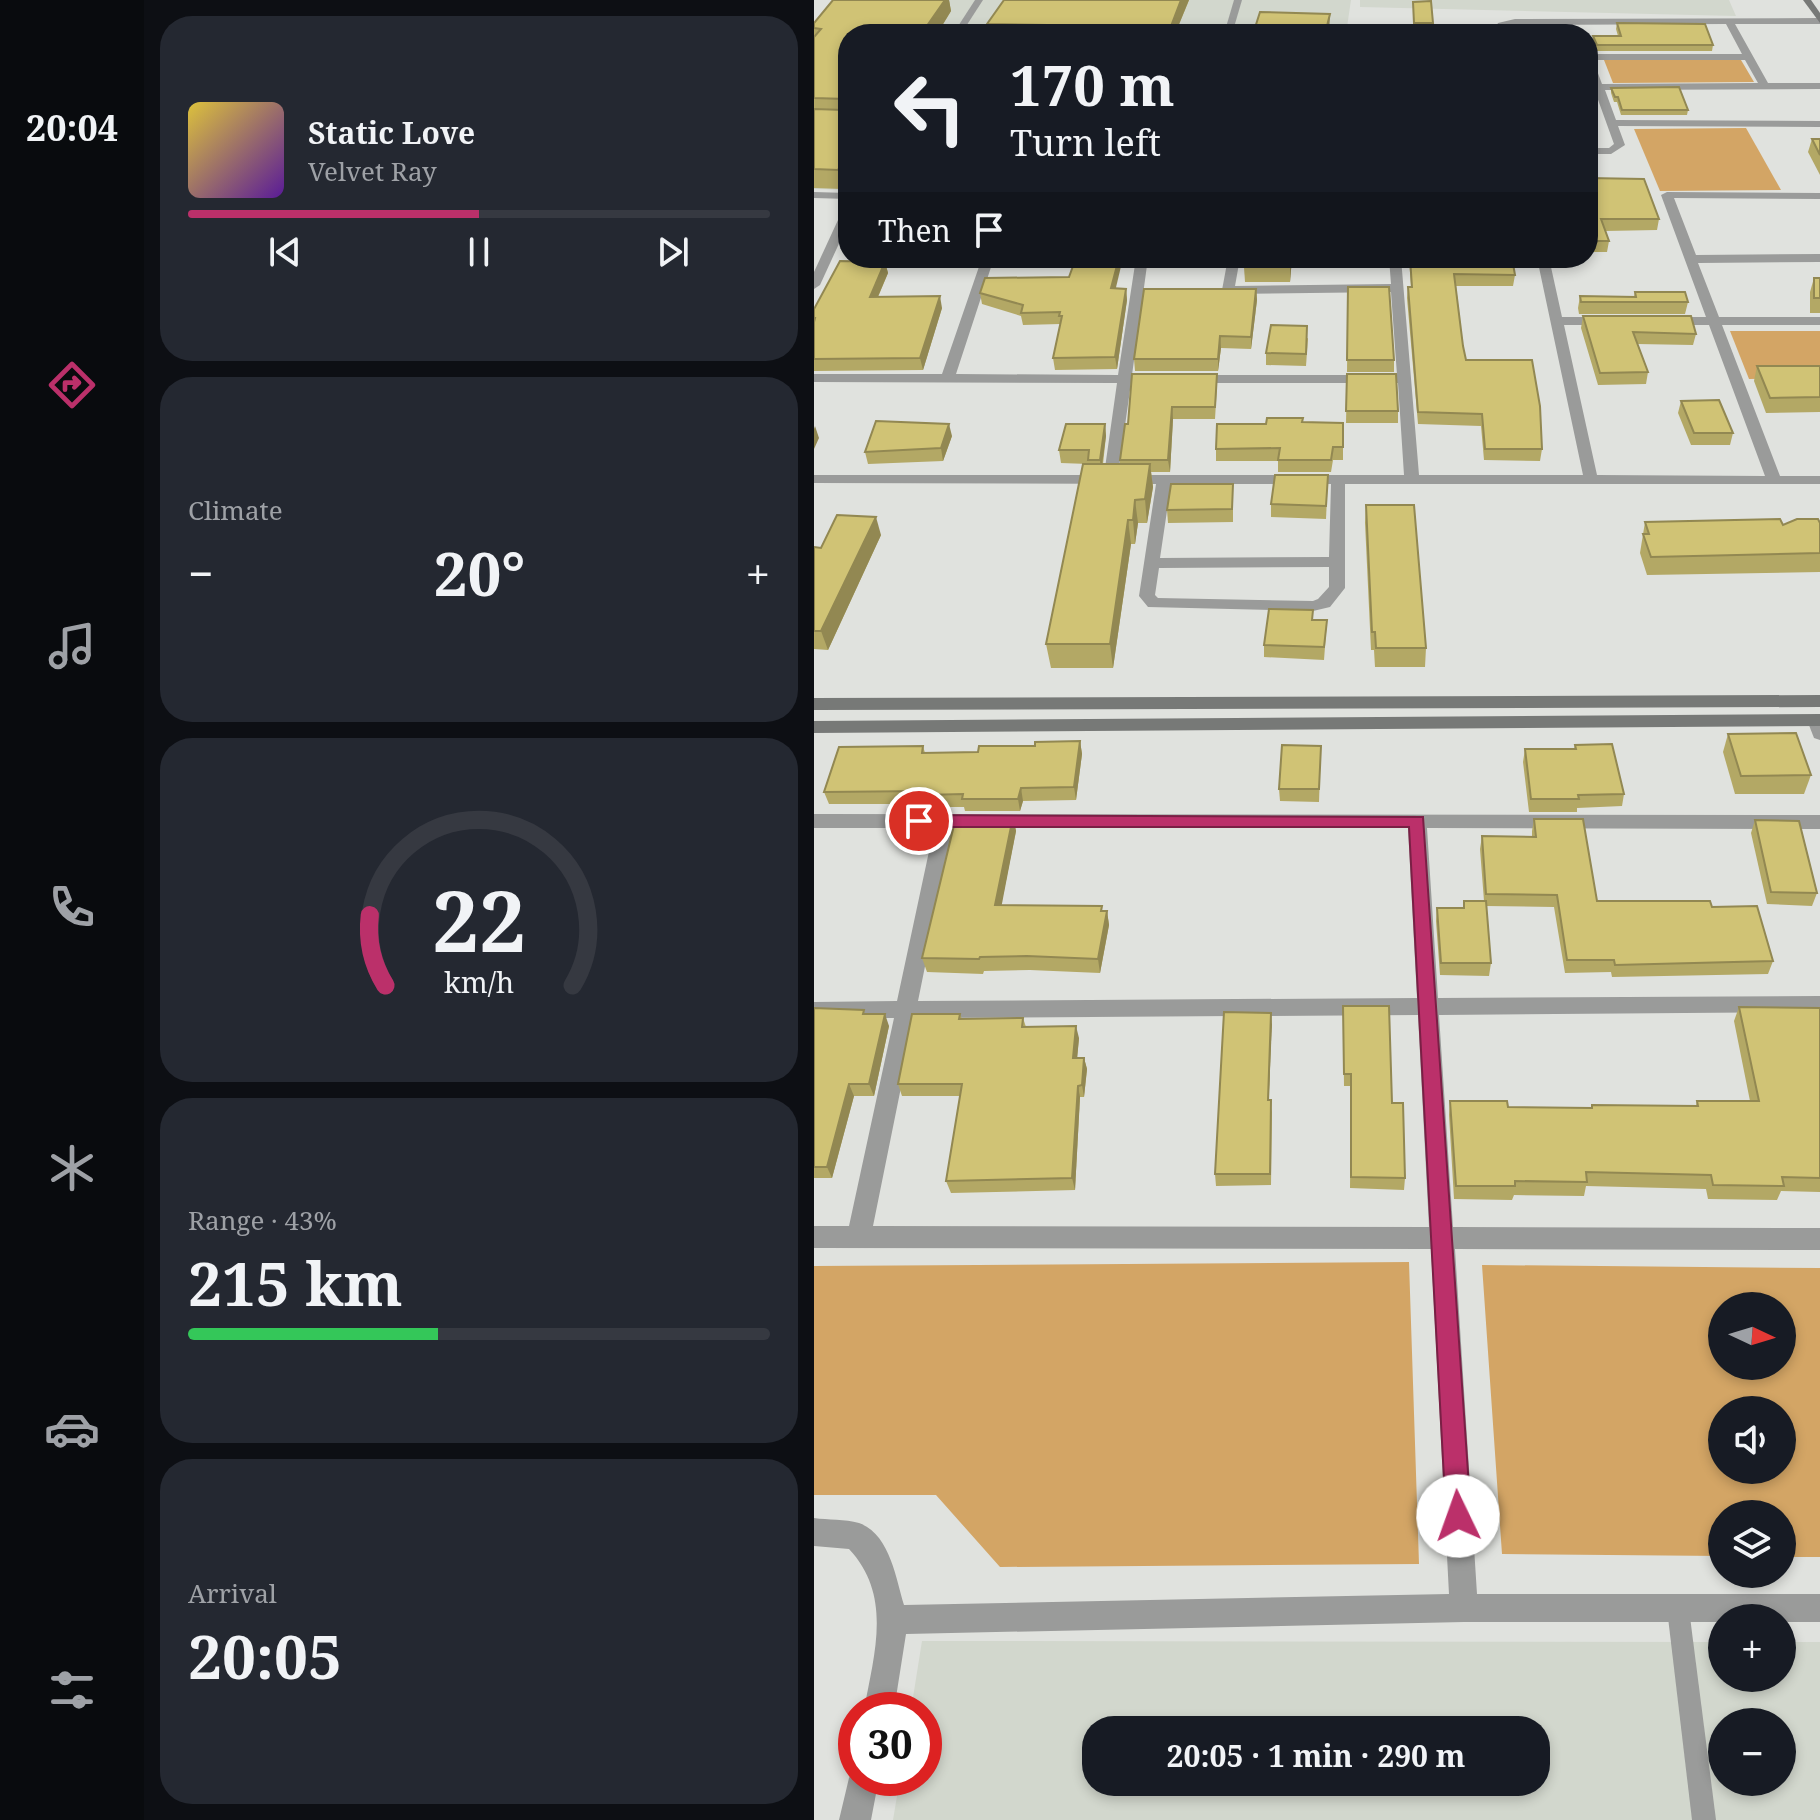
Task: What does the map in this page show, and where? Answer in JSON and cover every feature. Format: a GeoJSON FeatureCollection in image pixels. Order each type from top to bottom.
{"type":"FeatureCollection","features":[{"type":"Feature","properties":{"kind":"street"},"geometry":{"type":"LineString","coordinates":[[1807,0],[1820,20]]}},
{"type":"Feature","properties":{"kind":"street"},"geometry":{"type":"LineString","coordinates":[[1506,24],[1820,20]]}},
{"type":"Feature","properties":{"kind":"street"},"geometry":{"type":"LineString","coordinates":[[1729,21],[1764,86]]}},
{"type":"Feature","properties":{"kind":"street"},"geometry":{"type":"LineString","coordinates":[[1598,58],[1748,57]]}},
{"type":"Feature","properties":{"kind":"street"},"geometry":{"type":"LineString","coordinates":[[1598,150],[1619,148],[1599,87],[1820,86]]}},
{"type":"Feature","properties":{"kind":"street"},"geometry":{"type":"LineString","coordinates":[[1613,123],[1820,124]]}},
{"type":"Feature","properties":{"kind":"street"},"geometry":{"type":"LineString","coordinates":[[814,195],[838,196]]}},
{"type":"Feature","properties":{"kind":"street"},"geometry":{"type":"LineString","coordinates":[[1774,480],[1667,195],[1820,196]]}},
{"type":"Feature","properties":{"kind":"street"},"geometry":{"type":"LineString","coordinates":[[814,285],[838,233]]}},
{"type":"Feature","properties":{"kind":"street"},"geometry":{"type":"LineString","coordinates":[[832,246],[838,246]]}},
{"type":"Feature","properties":{"kind":"street"},"geometry":{"type":"LineString","coordinates":[[1691,259],[1820,258]]}},
{"type":"Feature","properties":{"kind":"street"},"geometry":{"type":"LineString","coordinates":[[948,378],[985,268]]}},
{"type":"Feature","properties":{"kind":"street"},"geometry":{"type":"LineString","coordinates":[[1110,481],[1140,268]]}},
{"type":"Feature","properties":{"kind":"street"},"geometry":{"type":"LineString","coordinates":[[1228,290],[1232,268]]}},
{"type":"Feature","properties":{"kind":"street"},"geometry":{"type":"LineString","coordinates":[[1396,268],[1412,480]]}},
{"type":"Feature","properties":{"kind":"street"},"geometry":{"type":"LineString","coordinates":[[1545,268],[1591,480]]}},
{"type":"Feature","properties":{"kind":"street"},"geometry":{"type":"LineString","coordinates":[[1213,290],[1397,288]]}},
{"type":"Feature","properties":{"kind":"street"},"geometry":{"type":"LineString","coordinates":[[1137,290],[1152,290]]}},
{"type":"Feature","properties":{"kind":"street"},"geometry":{"type":"LineString","coordinates":[[1557,321],[1620,321]]}},
{"type":"Feature","properties":{"kind":"street"},"geometry":{"type":"LineString","coordinates":[[1652,321],[1820,321]]}},
{"type":"Feature","properties":{"kind":"street"},"geometry":{"type":"LineString","coordinates":[[814,378],[1403,379]]}},
{"type":"Feature","properties":{"kind":"street"},"geometry":{"type":"LineString","coordinates":[[814,479],[1820,480]]}},
{"type":"Feature","properties":{"kind":"street"},"geometry":{"type":"LineString","coordinates":[[1164,481],[1147,596],[1154,603],[1313,606],[1324,603],[1337,588],[1338,480]]}},
{"type":"Feature","properties":{"kind":"street"},"geometry":{"type":"LineString","coordinates":[[1153,563],[1336,562]]}},
{"type":"Feature","properties":{"kind":"street"},"geometry":{"type":"LineString","coordinates":[[814,704],[1820,701]]}},
{"type":"Feature","properties":{"kind":"street"},"geometry":{"type":"LineString","coordinates":[[814,727],[1819,725]]}},
{"type":"Feature","properties":{"kind":"street"},"geometry":{"type":"LineString","coordinates":[[814,821],[1820,822]]}},
{"type":"Feature","properties":{"kind":"street"},"geometry":{"type":"LineString","coordinates":[[859,1237],[945,821]]}},
{"type":"Feature","properties":{"kind":"street"},"geometry":{"type":"LineString","coordinates":[[1417,821],[1464,1608]]}},
{"type":"Feature","properties":{"kind":"street"},"geometry":{"type":"LineString","coordinates":[[814,1010],[1820,1004]]}},
{"type":"Feature","properties":{"kind":"street"},"geometry":{"type":"LineString","coordinates":[[814,1237],[1820,1239]]}},
{"type":"Feature","properties":{"kind":"street"},"geometry":{"type":"LineString","coordinates":[[814,1532],[856,1536],[875,1556],[894,1620],[882,1692]]}},
{"type":"Feature","properties":{"kind":"street"},"geometry":{"type":"LineString","coordinates":[[894,1620],[1464,1608],[1820,1608]]}},
{"type":"Feature","properties":{"kind":"street"},"geometry":{"type":"LineString","coordinates":[[855,1820],[860,1796]]}},
{"type":"Feature","properties":{"kind":"lane"},"geometry":{"type":"LineString","coordinates":[[963,24],[979,0]]}},
{"type":"Feature","properties":{"kind":"lane"},"geometry":{"type":"LineString","coordinates":[[1231,24],[1238,0]]}},
{"type":"Feature","properties":{"kind":"lane"},"geometry":{"type":"LineString","coordinates":[[1678,1609],[1704,1820]]}},
{"type":"Feature","properties":{"kind":"shaded area"},"geometry":{"type":"Polygon","coordinates":[[[833,0],[1351,0],[1347,24],[838,24],[838,190],[814,189],[814,23],[833,0]]]}},
{"type":"Feature","properties":{"kind":"shaded area"},"geometry":{"type":"Polygon","coordinates":[[[1360,0],[1729,0],[1736,16],[1360,7],[1360,0]]]}},
{"type":"Feature","properties":{"kind":"shaded area"},"geometry":{"type":"Polygon","coordinates":[[[1604,60],[1741,60],[1754,82],[1613,83],[1604,60]]]}},
{"type":"Feature","properties":{"kind":"shaded area"},"geometry":{"type":"Polygon","coordinates":[[[1746,128],[1781,190],[1660,191],[1634,129],[1746,128]]]}},
{"type":"Feature","properties":{"kind":"shaded area"},"geometry":{"type":"Polygon","coordinates":[[[1730,331],[1820,331],[1820,378],[1749,379],[1730,331]]]}},
{"type":"Feature","properties":{"kind":"shaded area"},"geometry":{"type":"Polygon","coordinates":[[[1409,1262],[1419,1564],[1000,1567],[936,1495],[814,1495],[814,1266],[1409,1262]]]}},
{"type":"Feature","properties":{"kind":"shaded area"},"geometry":{"type":"Polygon","coordinates":[[[1482,1265],[1820,1268],[1820,1557],[1796,1557],[1796,1500],[1708,1500],[1708,1556],[1502,1554],[1482,1265]]]}},
{"type":"Feature","properties":{"kind":"shaded area"},"geometry":{"type":"Polygon","coordinates":[[[922,1641],[1708,1642],[1708,1692],[1796,1692],[1796,1642],[1820,1642],[1820,1820],[893,1820],[897,1796],[942,1796],[942,1692],[914,1692],[922,1641]]]}},
{"type":"Feature","properties":{"kind":"building"},"geometry":{"type":"Polygon","coordinates":[[[833,0],[945,0],[928,24],[838,24],[838,99],[814,98],[814,37],[821,29],[814,28],[814,23],[833,0]]]}},
{"type":"Feature","properties":{"kind":"building"},"geometry":{"type":"Polygon","coordinates":[[[1004,0],[1181,0],[1172,24],[987,24],[1004,0]]]}},
{"type":"Feature","properties":{"kind":"building"},"geometry":{"type":"Polygon","coordinates":[[[1431,1],[1433,23],[1414,23],[1413,2],[1431,1]]]}},
{"type":"Feature","properties":{"kind":"building"},"geometry":{"type":"Polygon","coordinates":[[[1260,12],[1330,14],[1328,24],[1256,24],[1260,12]]]}},
{"type":"Feature","properties":{"kind":"building"},"geometry":{"type":"Polygon","coordinates":[[[1617,23],[1705,24],[1713,45],[1598,45],[1598,36],[1621,36],[1617,23]]]}},
{"type":"Feature","properties":{"kind":"building"},"geometry":{"type":"Polygon","coordinates":[[[1679,87],[1688,110],[1622,110],[1611,88],[1679,87]]]}},
{"type":"Feature","properties":{"kind":"building"},"geometry":{"type":"Polygon","coordinates":[[[814,109],[838,110],[838,170],[814,169],[814,109]]]}},
{"type":"Feature","properties":{"kind":"building"},"geometry":{"type":"Polygon","coordinates":[[[1812,139],[1820,139],[1820,155],[1812,139]]]}},
{"type":"Feature","properties":{"kind":"building"},"geometry":{"type":"Polygon","coordinates":[[[1598,178],[1644,179],[1659,219],[1601,219],[1609,241],[1598,241],[1598,178]]]}},
{"type":"Feature","properties":{"kind":"building"},"geometry":{"type":"Polygon","coordinates":[[[838,265],[838,268],[882,268],[870,297],[940,296],[920,358],[814,359],[814,309],[838,265]]]}},
{"type":"Feature","properties":{"kind":"building"},"geometry":{"type":"Polygon","coordinates":[[[1072,268],[1116,268],[1111,288],[1126,289],[1115,357],[1053,358],[1062,316],[1059,316],[1060,312],[1021,313],[1023,305],[980,293],[985,278],[1069,277],[1072,268]]]}},
{"type":"Feature","properties":{"kind":"building"},"geometry":{"type":"Polygon","coordinates":[[[1411,268],[1514,268],[1515,275],[1454,274],[1463,346],[1466,360],[1532,360],[1540,406],[1542,449],[1485,449],[1482,414],[1418,412],[1408,287],[1412,287],[1411,268]]]}},
{"type":"Feature","properties":{"kind":"building"},"geometry":{"type":"Polygon","coordinates":[[[1814,278],[1820,278],[1820,298],[1814,298],[1814,278]]]}},
{"type":"Feature","properties":{"kind":"building"},"geometry":{"type":"Polygon","coordinates":[[[1348,287],[1389,287],[1394,360],[1347,360],[1348,287]]]}},
{"type":"Feature","properties":{"kind":"building"},"geometry":{"type":"Polygon","coordinates":[[[1144,289],[1256,289],[1251,337],[1220,336],[1218,359],[1134,359],[1144,289]]]}},
{"type":"Feature","properties":{"kind":"building"},"geometry":{"type":"Polygon","coordinates":[[[1635,292],[1685,292],[1688,302],[1581,302],[1580,296],[1636,297],[1635,292]]]}},
{"type":"Feature","properties":{"kind":"building"},"geometry":{"type":"Polygon","coordinates":[[[1583,316],[1691,316],[1696,334],[1633,332],[1648,372],[1600,373],[1583,316]]]}},
{"type":"Feature","properties":{"kind":"building"},"geometry":{"type":"Polygon","coordinates":[[[1271,325],[1307,326],[1306,354],[1266,353],[1271,325]]]}},
{"type":"Feature","properties":{"kind":"building"},"geometry":{"type":"Polygon","coordinates":[[[1757,366],[1820,366],[1820,397],[1770,398],[1757,366]]]}},
{"type":"Feature","properties":{"kind":"building"},"geometry":{"type":"Polygon","coordinates":[[[1132,374],[1217,374],[1215,407],[1172,407],[1168,460],[1120,460],[1125,424],[1128,424],[1132,374]]]}},
{"type":"Feature","properties":{"kind":"building"},"geometry":{"type":"Polygon","coordinates":[[[1347,374],[1396,374],[1398,411],[1346,411],[1347,374]]]}},
{"type":"Feature","properties":{"kind":"building"},"geometry":{"type":"Polygon","coordinates":[[[1719,400],[1733,433],[1694,433],[1681,401],[1719,400]]]}},
{"type":"Feature","properties":{"kind":"building"},"geometry":{"type":"Polygon","coordinates":[[[1267,418],[1343,423],[1343,447],[1333,447],[1331,460],[1278,460],[1280,448],[1216,449],[1217,424],[1266,424],[1267,418]]]}},
{"type":"Feature","properties":{"kind":"building"},"geometry":{"type":"Polygon","coordinates":[[[876,421],[949,424],[941,448],[865,452],[876,421]]]}},
{"type":"Feature","properties":{"kind":"building"},"geometry":{"type":"Polygon","coordinates":[[[1066,424],[1105,424],[1100,460],[1088,460],[1089,450],[1059,450],[1066,424]]]}},
{"type":"Feature","properties":{"kind":"building"},"geometry":{"type":"Polygon","coordinates":[[[1083,464],[1150,464],[1145,499],[1135,500],[1133,520],[1128,520],[1110,644],[1046,644],[1083,464]]]}},
{"type":"Feature","properties":{"kind":"building"},"geometry":{"type":"Polygon","coordinates":[[[1275,475],[1328,475],[1326,506],[1271,504],[1275,475]]]}},
{"type":"Feature","properties":{"kind":"building"},"geometry":{"type":"Polygon","coordinates":[[[1171,484],[1233,484],[1232,509],[1167,510],[1171,484]]]}},
{"type":"Feature","properties":{"kind":"building"},"geometry":{"type":"Polygon","coordinates":[[[1366,505],[1414,505],[1426,648],[1376,648],[1375,632],[1372,632],[1366,505]]]}},
{"type":"Feature","properties":{"kind":"building"},"geometry":{"type":"Polygon","coordinates":[[[837,515],[876,517],[821,631],[814,631],[814,547],[821,548],[837,515]]]}},
{"type":"Feature","properties":{"kind":"building"},"geometry":{"type":"Polygon","coordinates":[[[1780,519],[1783,525],[1797,519],[1818,519],[1820,553],[1651,557],[1643,534],[1649,534],[1645,522],[1780,519]]]}},
{"type":"Feature","properties":{"kind":"building"},"geometry":{"type":"Polygon","coordinates":[[[1269,609],[1313,610],[1312,620],[1327,620],[1324,647],[1264,645],[1269,609]]]}},
{"type":"Feature","properties":{"kind":"building"},"geometry":{"type":"Polygon","coordinates":[[[1796,733],[1811,775],[1741,776],[1728,734],[1796,733]]]}},
{"type":"Feature","properties":{"kind":"building"},"geometry":{"type":"Polygon","coordinates":[[[1080,741],[1074,787],[1021,788],[1018,799],[962,799],[963,794],[923,795],[924,791],[824,792],[839,747],[923,746],[922,753],[978,752],[979,746],[1035,746],[1035,742],[1080,741]]]}},
{"type":"Feature","properties":{"kind":"building"},"geometry":{"type":"Polygon","coordinates":[[[1612,744],[1624,794],[1578,795],[1579,799],[1531,799],[1525,749],[1576,749],[1575,745],[1612,744]]]}},
{"type":"Feature","properties":{"kind":"building"},"geometry":{"type":"Polygon","coordinates":[[[1282,745],[1321,746],[1319,789],[1279,789],[1282,745]]]}},
{"type":"Feature","properties":{"kind":"building"},"geometry":{"type":"Polygon","coordinates":[[[956,817],[1013,817],[995,905],[1102,906],[1101,911],[1107,911],[1098,959],[1027,956],[922,958],[956,817]]]}},
{"type":"Feature","properties":{"kind":"building"},"geometry":{"type":"Polygon","coordinates":[[[1534,819],[1583,819],[1597,901],[1710,901],[1712,907],[1757,906],[1773,961],[1615,965],[1614,960],[1567,960],[1557,895],[1486,894],[1482,836],[1536,837],[1534,819]]]}},
{"type":"Feature","properties":{"kind":"building"},"geometry":{"type":"Polygon","coordinates":[[[1755,820],[1799,821],[1817,893],[1771,892],[1755,820]]]}},
{"type":"Feature","properties":{"kind":"building"},"geometry":{"type":"Polygon","coordinates":[[[1464,901],[1486,901],[1491,963],[1441,963],[1437,908],[1464,908],[1464,901]]]}},
{"type":"Feature","properties":{"kind":"building"},"geometry":{"type":"Polygon","coordinates":[[[1343,1006],[1389,1006],[1392,1103],[1403,1103],[1405,1178],[1351,1177],[1351,1074],[1344,1074],[1343,1006]]]}},
{"type":"Feature","properties":{"kind":"building"},"geometry":{"type":"Polygon","coordinates":[[[1739,1007],[1820,1008],[1820,1178],[1782,1177],[1784,1186],[1713,1185],[1711,1175],[1586,1172],[1587,1182],[1515,1181],[1515,1186],[1456,1186],[1450,1101],[1507,1101],[1508,1107],[1592,1108],[1592,1105],[1698,1106],[1697,1101],[1759,1101],[1739,1007]]]}},
{"type":"Feature","properties":{"kind":"building"},"geometry":{"type":"Polygon","coordinates":[[[814,1008],[885,1014],[869,1084],[849,1084],[827,1167],[814,1167],[814,1008]]]}},
{"type":"Feature","properties":{"kind":"building"},"geometry":{"type":"Polygon","coordinates":[[[1224,1012],[1271,1013],[1268,1100],[1271,1100],[1270,1174],[1215,1174],[1224,1012]]]}},
{"type":"Feature","properties":{"kind":"building"},"geometry":{"type":"Polygon","coordinates":[[[912,1014],[960,1014],[959,1019],[1023,1018],[1022,1027],[1076,1026],[1073,1058],[1084,1058],[1082,1085],[1078,1086],[1072,1178],[946,1181],[962,1084],[898,1084],[912,1014]]]}},
{"type":"Feature","properties":{"kind":"route"},"geometry":{"type":"LineString","coordinates":[[919,821],[1417,821],[1458,1516]]}}]}
